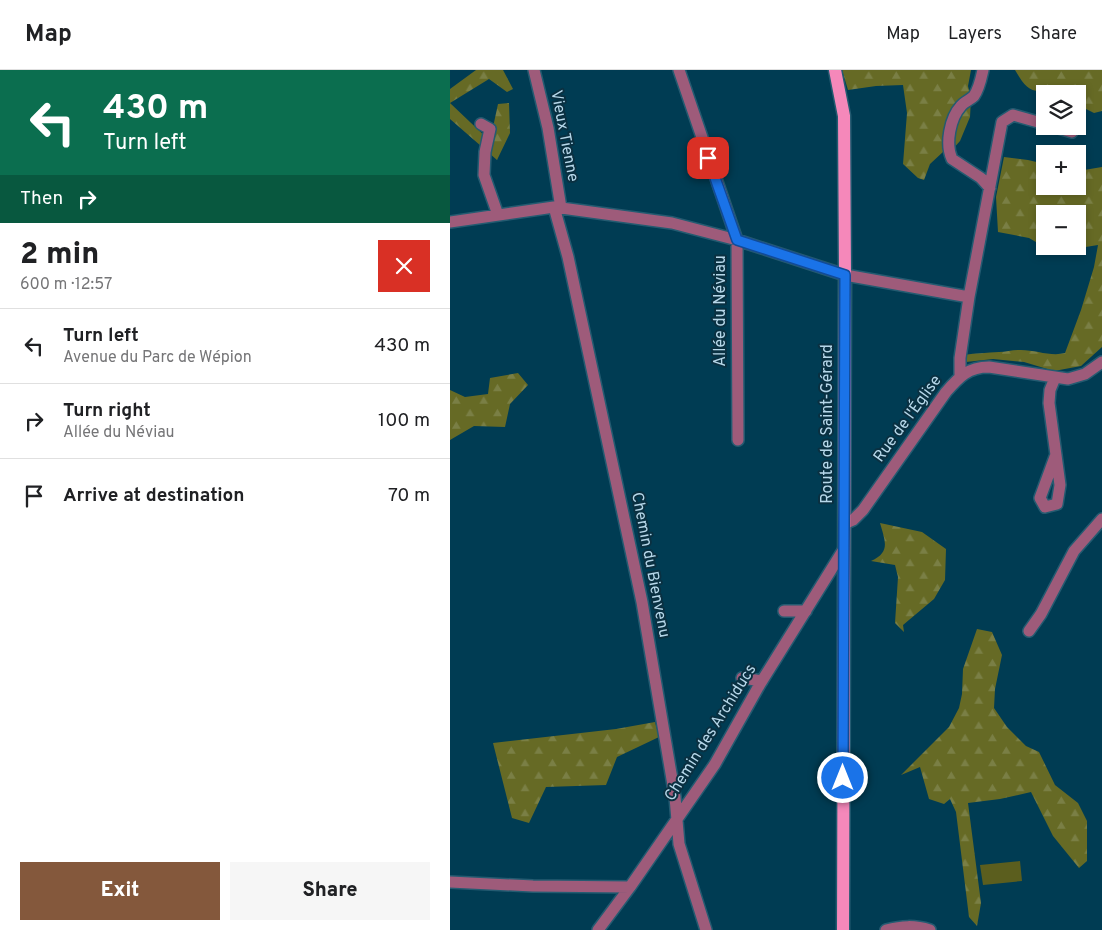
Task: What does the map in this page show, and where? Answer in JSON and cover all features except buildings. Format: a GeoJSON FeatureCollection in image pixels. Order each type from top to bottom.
{"type":"FeatureCollection","features":[{"type":"Feature","properties":{"kind":"main road","name":"Route de Saint-Gérard"},"geometry":{"type":"LineString","coordinates":[[835,70],[844,116],[843,930]]}},
{"type":"Feature","properties":{"kind":"street","name":"Vieux Tienne"},"geometry":{"type":"LineString","coordinates":[[534,70],[548,128],[558,208]]}},
{"type":"Feature","properties":{"kind":"street","name":"Allée du Néviau"},"geometry":{"type":"LineString","coordinates":[[680,70],[737,240],[738,440]]}},
{"type":"Feature","properties":{"kind":"street"},"geometry":{"type":"LineString","coordinates":[[983,70],[973,98],[961,105],[956,115],[951,126],[948,146],[952,159],[981,178],[990,188]]}},
{"type":"Feature","properties":{"kind":"street"},"geometry":{"type":"LineString","coordinates":[[960,376],[960,358],[969,297],[1002,122],[1013,115],[1036,121]]}},
{"type":"Feature","properties":{"kind":"street"},"geometry":{"type":"LineString","coordinates":[[481,124],[490,129],[485,152],[484,174],[498,215]]}},
{"type":"Feature","properties":{"kind":"street"},"geometry":{"type":"LineString","coordinates":[[450,222],[558,208],[672,223],[737,240],[845,275],[969,297]]}},
{"type":"Feature","properties":{"kind":"street","name":"Chemin du Bienvenu"},"geometry":{"type":"LineString","coordinates":[[558,208],[642,602],[677,818],[679,844],[706,930]]}},
{"type":"Feature","properties":{"kind":"street","name":"Rue de l'Église"},"geometry":{"type":"LineString","coordinates":[[844,524],[853,520],[863,510],[942,398],[960,376],[972,370],[989,367],[1068,379],[1079,377],[1092,371],[1102,362]]}},
{"type":"Feature","properties":{"kind":"street"},"geometry":{"type":"LineString","coordinates":[[1055,378],[1050,390],[1049,403],[1055,457]]}},
{"type":"Feature","properties":{"kind":"street"},"geometry":{"type":"LineString","coordinates":[[1029,631],[1041,614],[1074,551],[1102,519]]}},
{"type":"Feature","properties":{"kind":"street","name":"Chemin des Archiducs"},"geometry":{"type":"LineString","coordinates":[[598,930],[630,887],[714,764],[762,681],[844,549]]}},
{"type":"Feature","properties":{"kind":"street"},"geometry":{"type":"LineString","coordinates":[[784,611],[806,611]]}},
{"type":"Feature","properties":{"kind":"street"},"geometry":{"type":"LineString","coordinates":[[742,678],[762,681]]}},
{"type":"Feature","properties":{"kind":"street"},"geometry":{"type":"LineString","coordinates":[[450,882],[533,886],[630,887]]}},
{"type":"Feature","properties":{"kind":"street"},"geometry":{"type":"LineString","coordinates":[[886,930],[905,926],[917,926],[930,930]]}},
{"type":"Feature","properties":{"kind":"green space"},"geometry":{"type":"Polygon","coordinates":[[[476,70],[503,70],[513,89],[507,92],[489,79],[450,103],[450,89],[476,70]]]}},
{"type":"Feature","properties":{"kind":"green space"},"geometry":{"type":"Polygon","coordinates":[[[842,70],[971,70],[968,86],[971,99],[970,117],[960,141],[952,150],[944,151],[930,164],[924,180],[918,178],[903,164],[907,113],[903,85],[848,90],[842,70]]]}},
{"type":"Feature","properties":{"kind":"green space"},"geometry":{"type":"Polygon","coordinates":[[[1015,70],[1102,70],[1102,111],[1094,113],[1086,109],[1086,85],[1036,85],[1036,91],[1027,87],[1015,70]]]}},
{"type":"Feature","properties":{"kind":"green space"},"geometry":{"type":"Polygon","coordinates":[[[450,103],[490,141],[498,104],[509,103],[510,133],[497,160],[450,119],[450,103]]]}},
{"type":"Feature","properties":{"kind":"green space"},"geometry":{"type":"Polygon","coordinates":[[[1004,157],[1036,162],[1036,195],[1086,195],[1086,170],[1102,167],[1102,347],[1081,366],[1054,371],[1024,362],[993,359],[966,362],[964,355],[973,354],[1018,350],[1054,354],[1065,353],[1094,267],[1098,245],[1086,247],[1086,205],[1036,205],[1036,242],[1029,238],[998,232],[996,197],[1004,157]]]}},
{"type":"Feature","properties":{"kind":"green space"},"geometry":{"type":"Polygon","coordinates":[[[518,373],[528,385],[510,404],[505,427],[474,426],[450,440],[450,390],[465,397],[488,394],[490,378],[518,373]]]}},
{"type":"Feature","properties":{"kind":"green space"},"geometry":{"type":"Polygon","coordinates":[[[880,523],[922,532],[946,549],[945,580],[934,599],[903,625],[904,632],[895,623],[898,577],[895,565],[871,561],[882,554],[884,550],[885,541],[880,523]]]}},
{"type":"Feature","properties":{"kind":"green space"},"geometry":{"type":"Polygon","coordinates":[[[977,629],[992,632],[1002,655],[995,689],[994,708],[1007,727],[1026,746],[1039,752],[1055,785],[1078,803],[1087,821],[1087,861],[1079,868],[1053,836],[1031,792],[1000,799],[968,803],[981,903],[977,926],[969,917],[956,812],[950,799],[944,804],[929,799],[920,767],[901,775],[949,727],[959,708],[962,694],[963,669],[977,629]]]}},
{"type":"Feature","properties":{"kind":"green space"},"geometry":{"type":"Polygon","coordinates":[[[655,722],[659,737],[617,757],[606,785],[546,787],[529,823],[512,818],[493,743],[616,729],[655,722]]]}},
{"type":"Feature","properties":{"kind":"shaded area"},"geometry":{"type":"Polygon","coordinates":[[[1020,861],[1022,881],[983,885],[980,865],[1020,861]]]}},
{"type":"Feature","properties":{"kind":"route"},"geometry":{"type":"LineString","coordinates":[[708,158],[737,240],[845,275],[843,778]]}}]}
